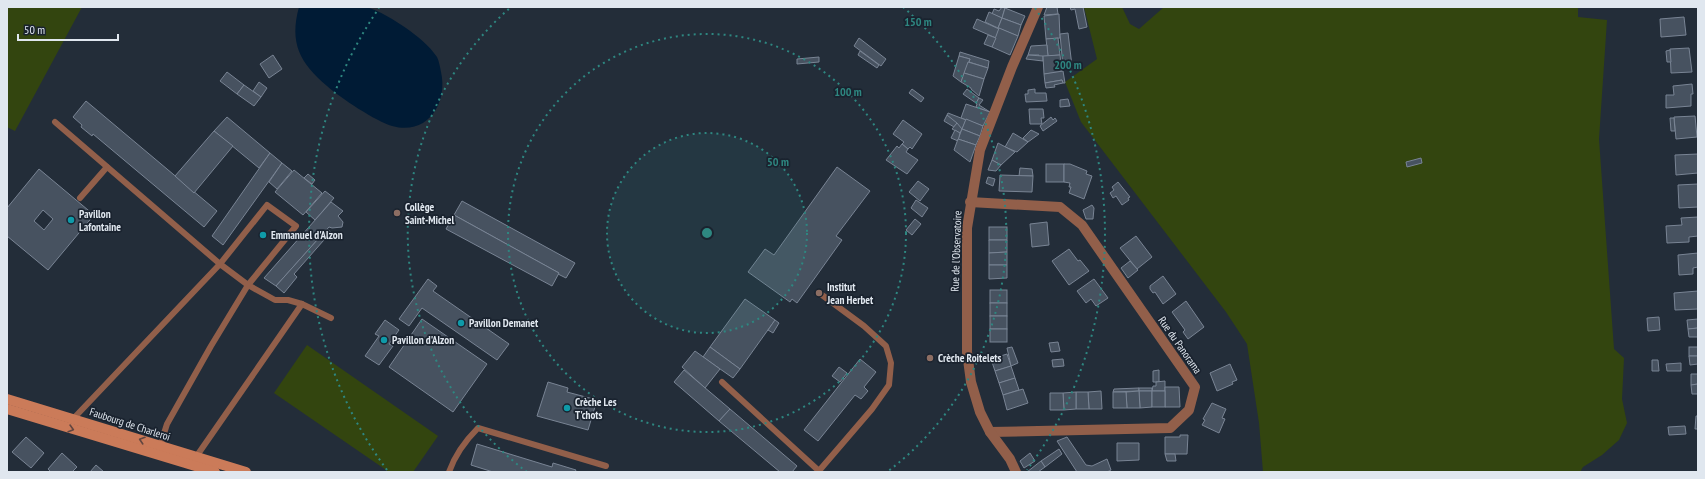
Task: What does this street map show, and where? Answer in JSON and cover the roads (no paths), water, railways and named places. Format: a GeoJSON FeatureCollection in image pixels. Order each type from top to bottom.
{"type":"FeatureCollection","features":[{"type":"Feature","properties":{"kind":"main road","name":"Faubourg de Charleroi"},"geometry":{"type":"LineString","coordinates":[[7,399],[246,472]]}},
{"type":"Feature","properties":{"kind":"main road"},"geometry":{"type":"LineString","coordinates":[[7,409],[49,423],[215,472]]}},
{"type":"Feature","properties":{"kind":"main road"},"geometry":{"type":"LineString","coordinates":[[49,423],[52,412]]}},
{"type":"Feature","properties":{"kind":"street","name":"Rue de l'Observatoire"},"geometry":{"type":"LineString","coordinates":[[1016,472],[1010,459],[990,432],[980,412],[971,382],[967,352],[967,228],[970,202],[980,150],[1012,66],[1038,7]]}},
{"type":"Feature","properties":{"kind":"street","name":"Rue du Panorama"},"geometry":{"type":"LineString","coordinates":[[970,202],[1060,207],[1082,225],[1195,387],[1189,410],[1170,428],[990,432]]}},
{"type":"Feature","properties":{"kind":"lane"},"geometry":{"type":"LineString","coordinates":[[55,122],[220,264],[248,285],[275,300],[288,300],[302,304],[331,318]]}},
{"type":"Feature","properties":{"kind":"lane"},"geometry":{"type":"LineString","coordinates":[[80,198],[107,166]]}},
{"type":"Feature","properties":{"kind":"lane"},"geometry":{"type":"LineString","coordinates":[[73,419],[220,264],[267,205],[296,226],[248,285],[211,346],[167,424],[160,446]]}},
{"type":"Feature","properties":{"kind":"lane"},"geometry":{"type":"LineString","coordinates":[[722,382],[819,471],[872,409],[889,385],[890,362],[886,346],[864,326],[822,295]]}},
{"type":"Feature","properties":{"kind":"lane"},"geometry":{"type":"LineString","coordinates":[[196,457],[302,304]]}},
{"type":"Feature","properties":{"kind":"lane"},"geometry":{"type":"LineString","coordinates":[[449,472],[452,462],[469,437],[478,428],[606,466]]}},
{"type":"Feature","properties":{"kind":"water"},"geometry":{"type":"Polygon","coordinates":[[[299,7],[366,7],[392,19],[419,38],[437,57],[441,72],[441,95],[433,114],[416,126],[405,128],[392,126],[385,124],[368,114],[333,91],[310,69],[299,51],[295,31],[299,7]]]}},
{"type":"Feature","properties":{"kind":"place","name":"Collège Saint-Michel"},"geometry":{"type":"Point","coordinates":[397,213]}},
{"type":"Feature","properties":{"kind":"place","name":"Pavillon Lafontaine"},"geometry":{"type":"Point","coordinates":[71,220]}},
{"type":"Feature","properties":{"kind":"place","name":"Emmanuel d'Alzon"},"geometry":{"type":"Point","coordinates":[263,235]}},
{"type":"Feature","properties":{"kind":"place","name":"Institut Jean Herbet"},"geometry":{"type":"Point","coordinates":[819,293]}},
{"type":"Feature","properties":{"kind":"place","name":"Pavillon Demanet"},"geometry":{"type":"Point","coordinates":[461,323]}},
{"type":"Feature","properties":{"kind":"place","name":"Pavillon d'Alzon"},"geometry":{"type":"Point","coordinates":[384,340]}},
{"type":"Feature","properties":{"kind":"place","name":"Crèche Roitelets"},"geometry":{"type":"Point","coordinates":[930,358]}},
{"type":"Feature","properties":{"kind":"place","name":"Crèche Les T'chots"},"geometry":{"type":"Point","coordinates":[567,408]}}]}
